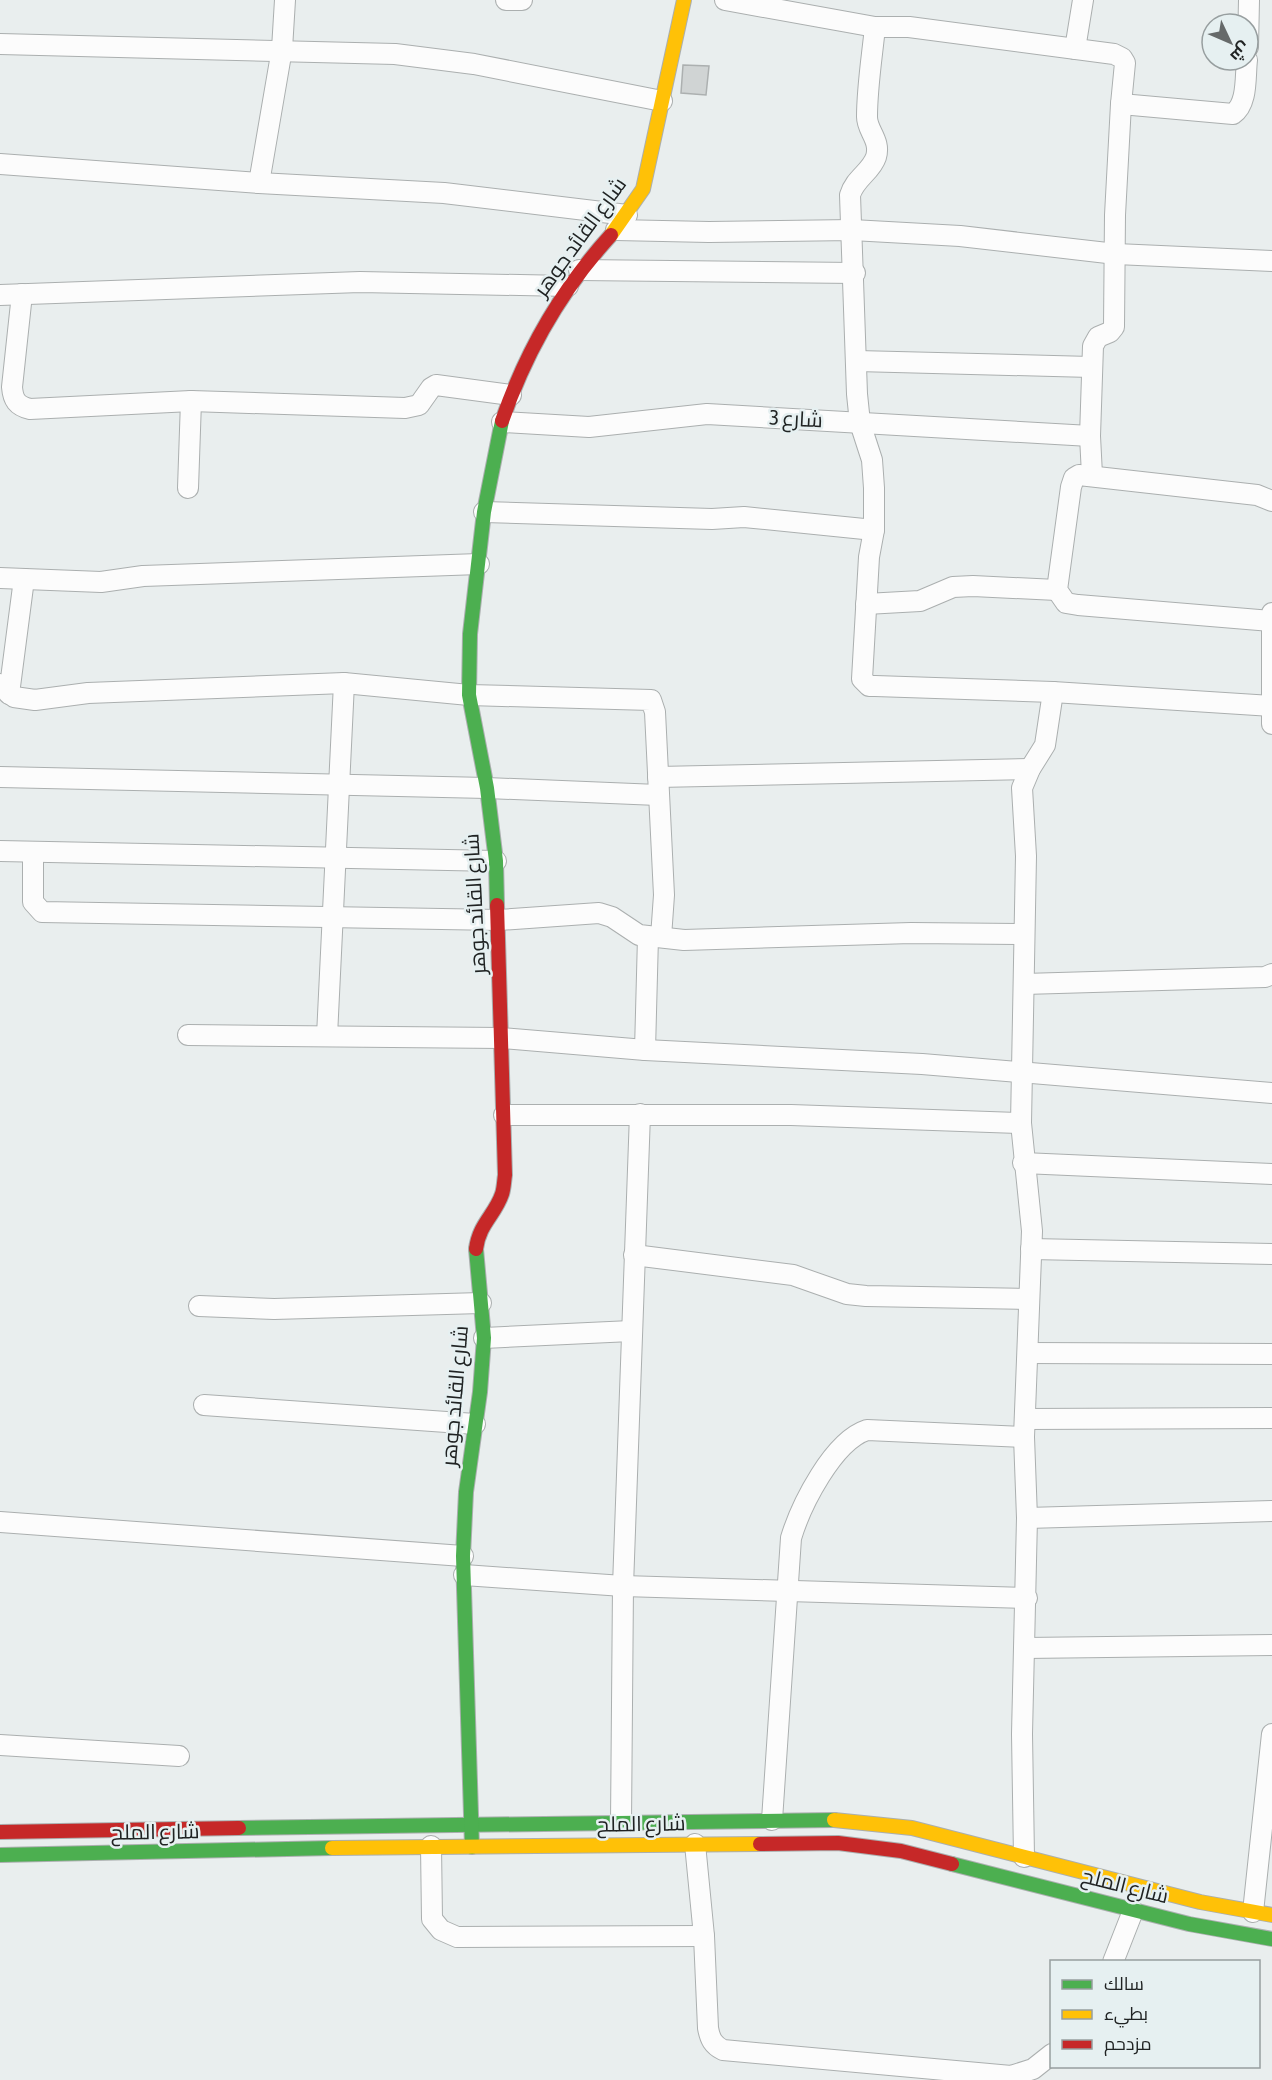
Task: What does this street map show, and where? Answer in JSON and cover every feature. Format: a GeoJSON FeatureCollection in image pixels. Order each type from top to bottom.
{"type":"FeatureCollection","features":[{"type":"Feature","properties":{"kind":"street"},"geometry":{"type":"LineString","coordinates":[[259,183],[282,49],[285,0]]}},
{"type":"Feature","properties":{"kind":"street"},"geometry":{"type":"LineString","coordinates":[[506,0],[522,0]]}},
{"type":"Feature","properties":{"kind":"street","name":"شارع القائد جوهر"},"geometry":{"type":"LineString","coordinates":[[472,1847],[463,1565],[466,1492],[484,1338],[476,1252],[478,1236],[505,1186],[496,861],[488,788],[469,695],[470,634],[484,512],[502,422],[511,395],[541,331],[574,278],[621,222],[643,189],[684,0]]}},
{"type":"Feature","properties":{"kind":"street"},"geometry":{"type":"LineString","coordinates":[[725,0],[834,9],[875,27],[909,27],[1114,54],[1122,58],[1125,68],[1121,104],[1114,327],[1095,340],[1091,367],[1092,476]]}},
{"type":"Feature","properties":{"kind":"street"},"geometry":{"type":"LineString","coordinates":[[1075,49],[1083,0]]}},
{"type":"Feature","properties":{"kind":"street"},"geometry":{"type":"LineString","coordinates":[[875,27],[867,120],[878,146],[869,169],[852,187],[850,195],[860,423],[872,460],[874,530],[866,604],[862,679],[869,686],[1053,692],[1272,712],[1272,613]]}},
{"type":"Feature","properties":{"kind":"street"},"geometry":{"type":"LineString","coordinates":[[0,44],[282,49],[395,54],[474,64],[662,101]]}},
{"type":"Feature","properties":{"kind":"street"},"geometry":{"type":"LineString","coordinates":[[1121,104],[1233,114],[1239,108],[1244,93],[1246,72]]}},
{"type":"Feature","properties":{"kind":"street"},"geometry":{"type":"LineString","coordinates":[[0,164],[259,183],[444,193],[621,222],[709,232],[852,230],[960,236],[1116,254],[1272,261]]}},
{"type":"Feature","properties":{"kind":"street"},"geometry":{"type":"LineString","coordinates":[[0,295],[360,282],[855,273]]}},
{"type":"Feature","properties":{"kind":"street"},"geometry":{"type":"LineString","coordinates":[[22,294],[12,387],[13,399],[18,405],[30,409],[190,401],[405,408],[419,405],[431,388],[436,385],[511,395]]}},
{"type":"Feature","properties":{"kind":"street"},"geometry":{"type":"LineString","coordinates":[[856,361],[1091,367]]}},
{"type":"Feature","properties":{"kind":"street"},"geometry":{"type":"LineString","coordinates":[[188,489],[190,401]]}},
{"type":"Feature","properties":{"kind":"street","name":"شارع 3"},"geometry":{"type":"LineString","coordinates":[[502,422],[589,427],[658,417],[707,414],[1090,436]]}},
{"type":"Feature","properties":{"kind":"street"},"geometry":{"type":"LineString","coordinates":[[1271,621],[1078,605],[1066,603],[1057,591],[1072,482],[1079,475],[1257,495],[1272,501]]}},
{"type":"Feature","properties":{"kind":"street"},"geometry":{"type":"LineString","coordinates":[[484,512],[712,519],[744,516],[874,530]]}},
{"type":"Feature","properties":{"kind":"street"},"geometry":{"type":"LineString","coordinates":[[0,578],[101,582],[150,576],[479,564]]}},
{"type":"Feature","properties":{"kind":"street"},"geometry":{"type":"LineString","coordinates":[[24,579],[5,689],[21,699],[35,700],[88,693],[344,683],[469,695],[651,700],[655,712],[664,895],[655,937],[645,1050]]}},
{"type":"Feature","properties":{"kind":"street"},"geometry":{"type":"LineString","coordinates":[[866,604],[920,602],[953,587],[1057,591]]}},
{"type":"Feature","properties":{"kind":"street"},"geometry":{"type":"LineString","coordinates":[[327,1036],[338,857],[344,683]]}},
{"type":"Feature","properties":{"kind":"street"},"geometry":{"type":"LineString","coordinates":[[1024,1857],[1022,1734],[1027,1598],[1027,1518],[1024,1428],[1031,1249],[1030,1199],[1023,1163],[1021,1124],[1026,856],[1022,788],[1030,769],[1045,745],[1053,692]]}},
{"type":"Feature","properties":{"kind":"street"},"geometry":{"type":"LineString","coordinates":[[0,777],[488,788],[658,786],[1030,769]]}},
{"type":"Feature","properties":{"kind":"street"},"geometry":{"type":"LineString","coordinates":[[0,851],[33,854],[496,861]]}},
{"type":"Feature","properties":{"kind":"street"},"geometry":{"type":"LineString","coordinates":[[33,854],[33,902],[42,912],[499,920],[600,914],[612,917],[639,935],[684,940],[900,934],[1024,934]]}},
{"type":"Feature","properties":{"kind":"street"},"geometry":{"type":"LineString","coordinates":[[1024,984],[1265,977],[1272,974]]}},
{"type":"Feature","properties":{"kind":"street"},"geometry":{"type":"LineString","coordinates":[[189,1035],[502,1038],[645,1050],[1023,1071],[1272,1093]]}},
{"type":"Feature","properties":{"kind":"street"},"geometry":{"type":"LineString","coordinates":[[621,1823],[623,1586],[640,1114]]}},
{"type":"Feature","properties":{"kind":"street"},"geometry":{"type":"LineString","coordinates":[[504,1115],[791,1115],[1021,1124]]}},
{"type":"Feature","properties":{"kind":"street"},"geometry":{"type":"LineString","coordinates":[[1023,1163],[1272,1174]]}},
{"type":"Feature","properties":{"kind":"street"},"geometry":{"type":"LineString","coordinates":[[1031,1249],[1272,1254]]}},
{"type":"Feature","properties":{"kind":"street"},"geometry":{"type":"LineString","coordinates":[[634,1254],[793,1275],[847,1294],[1028,1299]]}},
{"type":"Feature","properties":{"kind":"street"},"geometry":{"type":"LineString","coordinates":[[199,1306],[274,1309],[482,1303]]}},
{"type":"Feature","properties":{"kind":"street"},"geometry":{"type":"LineString","coordinates":[[484,1338],[631,1331]]}},
{"type":"Feature","properties":{"kind":"street"},"geometry":{"type":"LineString","coordinates":[[1028,1353],[1272,1354]]}},
{"type":"Feature","properties":{"kind":"street"},"geometry":{"type":"LineString","coordinates":[[204,1405],[475,1424]]}},
{"type":"Feature","properties":{"kind":"street"},"geometry":{"type":"LineString","coordinates":[[772,1820],[791,1538],[805,1499],[848,1439],[857,1433],[875,1429],[1024,1428],[1272,1418]]}},
{"type":"Feature","properties":{"kind":"street"},"geometry":{"type":"LineString","coordinates":[[1027,1518],[1272,1512]]}},
{"type":"Feature","properties":{"kind":"street"},"geometry":{"type":"LineString","coordinates":[[0,1522],[463,1565],[623,1586],[1027,1598]]}},
{"type":"Feature","properties":{"kind":"street"},"geometry":{"type":"LineString","coordinates":[[1025,1648],[1272,1645]]}},
{"type":"Feature","properties":{"kind":"street"},"geometry":{"type":"LineString","coordinates":[[1262,1914],[1272,1734]]}},
{"type":"Feature","properties":{"kind":"street"},"geometry":{"type":"LineString","coordinates":[[0,1745],[178,1756]]}},
{"type":"Feature","properties":{"kind":"street","name":"شارع الملح"},"geometry":{"type":"LineString","coordinates":[[0,1832],[772,1820],[882,1823],[1200,1902],[1262,1914]]}},
{"type":"Feature","properties":{"kind":"street"},"geometry":{"type":"LineString","coordinates":[[695,1844],[704,1936],[708,2028],[713,2043],[723,2050],[1011,2076],[1033,2069],[1050,2056]]}},
{"type":"Feature","properties":{"kind":"street","name":"شارع الملح"},"geometry":{"type":"LineString","coordinates":[[0,1855],[431,1846],[872,1845],[1133,1911],[1272,1939]]}},
{"type":"Feature","properties":{"kind":"street"},"geometry":{"type":"LineString","coordinates":[[431,1846],[432,1919],[436,1926],[448,1935],[475,1938],[528,1935],[704,1936]]}},
{"type":"Feature","properties":{"kind":"street"},"geometry":{"type":"LineString","coordinates":[[1114,1960],[1133,1911]]}},
{"type":"Feature","properties":{"kind":"building"},"geometry":{"type":"Polygon","coordinates":[[[683,65],[709,66],[706,95],[681,93],[683,65]]]}},
{"type":"Feature","properties":{"kind":"traffic: fast"},"geometry":{"type":"LineString","coordinates":[[497,905],[496,861],[487,788],[469,695],[470,634],[484,512],[502,421]]}},
{"type":"Feature","properties":{"kind":"traffic: fast"},"geometry":{"type":"LineString","coordinates":[[472,1847],[463,1556],[466,1492],[480,1392],[484,1338],[476,1249]]}},
{"type":"Feature","properties":{"kind":"traffic: fast"},"geometry":{"type":"LineString","coordinates":[[239,1828],[834,1820]]}},
{"type":"Feature","properties":{"kind":"traffic: fast"},"geometry":{"type":"LineString","coordinates":[[0,1855],[332,1848]]}},
{"type":"Feature","properties":{"kind":"traffic: fast"},"geometry":{"type":"LineString","coordinates":[[952,1864],[1189,1924],[1272,1939]]}},
{"type":"Feature","properties":{"kind":"traffic: slow"},"geometry":{"type":"LineString","coordinates":[[611,235],[643,189],[684,0]]}},
{"type":"Feature","properties":{"kind":"traffic: slow"},"geometry":{"type":"LineString","coordinates":[[834,1820],[912,1828],[1200,1902],[1272,1915]]}},
{"type":"Feature","properties":{"kind":"traffic: slow"},"geometry":{"type":"LineString","coordinates":[[332,1848],[760,1844]]}},
{"type":"Feature","properties":{"kind":"traffic: jam"},"geometry":{"type":"LineString","coordinates":[[502,421],[522,370],[547,322],[576,277],[611,235]]}},
{"type":"Feature","properties":{"kind":"traffic: jam"},"geometry":{"type":"LineString","coordinates":[[476,1249],[480,1233],[502,1194],[505,1175],[497,905]]}},
{"type":"Feature","properties":{"kind":"traffic: jam"},"geometry":{"type":"LineString","coordinates":[[0,1832],[239,1828]]}},
{"type":"Feature","properties":{"kind":"traffic: jam"},"geometry":{"type":"LineString","coordinates":[[760,1844],[838,1843],[901,1851],[952,1864]]}}]}
